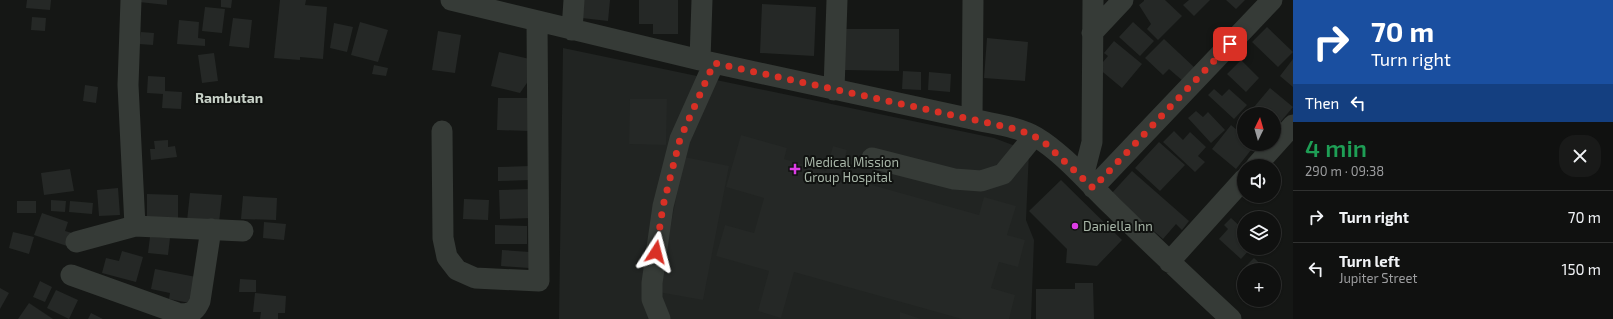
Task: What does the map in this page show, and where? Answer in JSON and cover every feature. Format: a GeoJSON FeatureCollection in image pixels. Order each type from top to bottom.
{"type":"FeatureCollection","features":[{"type":"Feature","properties":{"kind":"street"},"geometry":{"type":"LineString","coordinates":[[131,0],[128,85],[135,226]]}},
{"type":"Feature","properties":{"kind":"street"},"geometry":{"type":"LineString","coordinates":[[451,0],[707,62],[1016,129],[1034,136],[1046,144],[1088,182],[1169,262],[1231,319]]}},
{"type":"Feature","properties":{"kind":"street"},"geometry":{"type":"LineString","coordinates":[[572,30],[574,0]]}},
{"type":"Feature","properties":{"kind":"street"},"geometry":{"type":"LineString","coordinates":[[660,319],[652,299],[652,283],[663,206],[680,139],[707,62],[702,0]]}},
{"type":"Feature","properties":{"kind":"street"},"geometry":{"type":"LineString","coordinates":[[834,90],[837,0]]}},
{"type":"Feature","properties":{"kind":"street"},"geometry":{"type":"LineString","coordinates":[[972,119],[973,0]]}},
{"type":"Feature","properties":{"kind":"street"},"geometry":{"type":"LineString","coordinates":[[1088,182],[1092,142],[1093,0]]}},
{"type":"Feature","properties":{"kind":"street"},"geometry":{"type":"LineString","coordinates":[[1092,33],[1123,0]]}},
{"type":"Feature","properties":{"kind":"street"},"geometry":{"type":"LineString","coordinates":[[1088,182],[1272,0]]}},
{"type":"Feature","properties":{"kind":"street"},"geometry":{"type":"LineString","coordinates":[[442,130],[443,238],[447,257],[457,270],[475,278],[538,281],[537,21]]}},
{"type":"Feature","properties":{"kind":"street"},"geometry":{"type":"LineString","coordinates":[[1262,159],[1293,125]]}},
{"type":"Feature","properties":{"kind":"street"},"geometry":{"type":"LineString","coordinates":[[872,158],[954,179],[981,181],[1002,174],[1034,136]]}},
{"type":"Feature","properties":{"kind":"street"},"geometry":{"type":"LineString","coordinates":[[1169,262],[1237,187]]}},
{"type":"Feature","properties":{"kind":"street"},"geometry":{"type":"LineString","coordinates":[[76,242],[135,226],[243,231]]}},
{"type":"Feature","properties":{"kind":"street"},"geometry":{"type":"LineString","coordinates":[[71,275],[177,313],[191,313],[197,309],[200,301],[211,229]]}},
{"type":"Feature","properties":{"kind":"shaded area","name":"Medical Mission Group Hospital"},"geometry":{"type":"Polygon","coordinates":[[[563,48],[994,138],[1029,151],[1026,220],[1034,240],[1031,319],[559,319],[563,48]]]}},
{"type":"Feature","properties":{"kind":"building"},"geometry":{"type":"Polygon","coordinates":[[[27,0],[51,0],[50,10],[26,8],[27,0]]]}},
{"type":"Feature","properties":{"kind":"building"},"geometry":{"type":"Polygon","coordinates":[[[139,0],[167,0],[167,5],[139,2],[139,0]]]}},
{"type":"Feature","properties":{"kind":"building"},"geometry":{"type":"Polygon","coordinates":[[[221,0],[232,0],[231,8],[221,7],[221,0]]]}},
{"type":"Feature","properties":{"kind":"building"},"geometry":{"type":"Polygon","coordinates":[[[280,0],[306,0],[305,5],[327,7],[323,59],[300,57],[300,60],[274,58],[280,0]]]}},
{"type":"Feature","properties":{"kind":"building"},"geometry":{"type":"Polygon","coordinates":[[[584,0],[610,0],[608,21],[582,18],[584,0]]]}},
{"type":"Feature","properties":{"kind":"building"},"geometry":{"type":"Polygon","coordinates":[[[639,0],[678,0],[678,34],[653,34],[653,24],[639,24],[639,0]]]}},
{"type":"Feature","properties":{"kind":"building"},"geometry":{"type":"Polygon","coordinates":[[[1144,0],[1165,0],[1182,16],[1158,40],[1147,29],[1151,24],[1139,5],[1144,0]]]}},
{"type":"Feature","properties":{"kind":"building"},"geometry":{"type":"Polygon","coordinates":[[[1189,0],[1210,0],[1194,16],[1183,5],[1189,0]]]}},
{"type":"Feature","properties":{"kind":"building"},"geometry":{"type":"Polygon","coordinates":[[[1226,0],[1245,0],[1236,9],[1226,0]]]}},
{"type":"Feature","properties":{"kind":"building"},"geometry":{"type":"Polygon","coordinates":[[[762,4],[816,7],[814,56],[760,53],[762,4]]]}},
{"type":"Feature","properties":{"kind":"building"},"geometry":{"type":"Polygon","coordinates":[[[205,7],[225,9],[222,33],[202,31],[205,7]]]}},
{"type":"Feature","properties":{"kind":"building"},"geometry":{"type":"Polygon","coordinates":[[[32,17],[46,18],[45,31],[31,30],[32,17]]]}},
{"type":"Feature","properties":{"kind":"building"},"geometry":{"type":"Polygon","coordinates":[[[233,18],[252,20],[249,48],[229,46],[233,18]]]}},
{"type":"Feature","properties":{"kind":"building"},"geometry":{"type":"Polygon","coordinates":[[[179,20],[199,22],[198,38],[205,39],[205,46],[177,44],[179,20]]]}},
{"type":"Feature","properties":{"kind":"building"},"geometry":{"type":"Polygon","coordinates":[[[360,22],[388,30],[378,62],[351,55],[360,22]]]}},
{"type":"Feature","properties":{"kind":"building"},"geometry":{"type":"Polygon","coordinates":[[[1133,22],[1154,41],[1140,56],[1119,37],[1133,22]]]}},
{"type":"Feature","properties":{"kind":"building"},"geometry":{"type":"Polygon","coordinates":[[[334,23],[353,27],[347,52],[330,48],[334,23]]]}},
{"type":"Feature","properties":{"kind":"building"},"geometry":{"type":"Polygon","coordinates":[[[1267,27],[1293,52],[1278,67],[1252,42],[1267,27]]]}},
{"type":"Feature","properties":{"kind":"building"},"geometry":{"type":"Polygon","coordinates":[[[845,29],[899,29],[899,71],[845,70],[845,29]]]}},
{"type":"Feature","properties":{"kind":"building"},"geometry":{"type":"Polygon","coordinates":[[[438,31],[461,35],[455,73],[432,70],[438,31]]]}},
{"type":"Feature","properties":{"kind":"building"},"geometry":{"type":"Polygon","coordinates":[[[141,32],[154,33],[153,45],[139,44],[141,32]]]}},
{"type":"Feature","properties":{"kind":"building"},"geometry":{"type":"Polygon","coordinates":[[[987,38],[1028,42],[1025,81],[984,78],[987,38]]]}},
{"type":"Feature","properties":{"kind":"building"},"geometry":{"type":"Polygon","coordinates":[[[1164,39],[1195,68],[1183,81],[1169,69],[1163,75],[1145,58],[1164,39]]]}},
{"type":"Feature","properties":{"kind":"building"},"geometry":{"type":"Polygon","coordinates":[[[1114,41],[1142,64],[1122,88],[1098,68],[1108,56],[1104,53],[1114,41]]]}},
{"type":"Feature","properties":{"kind":"building"},"geometry":{"type":"Polygon","coordinates":[[[499,52],[534,60],[529,80],[520,93],[491,86],[499,52]]]}},
{"type":"Feature","properties":{"kind":"building"},"geometry":{"type":"Polygon","coordinates":[[[214,53],[218,81],[202,83],[198,55],[214,53]]]}},
{"type":"Feature","properties":{"kind":"building"},"geometry":{"type":"Polygon","coordinates":[[[1293,59],[1293,87],[1280,76],[1293,59]]]}},
{"type":"Feature","properties":{"kind":"building"},"geometry":{"type":"Polygon","coordinates":[[[1241,60],[1259,78],[1246,92],[1227,74],[1241,60]]]}},
{"type":"Feature","properties":{"kind":"building"},"geometry":{"type":"Polygon","coordinates":[[[374,65],[388,68],[386,76],[372,74],[374,65]]]}},
{"type":"Feature","properties":{"kind":"building"},"geometry":{"type":"Polygon","coordinates":[[[903,71],[921,72],[921,90],[902,89],[903,71]]]}},
{"type":"Feature","properties":{"kind":"building"},"geometry":{"type":"Polygon","coordinates":[[[929,72],[951,74],[950,92],[928,90],[929,72]]]}},
{"type":"Feature","properties":{"kind":"building"},"geometry":{"type":"Polygon","coordinates":[[[148,76],[165,77],[165,91],[182,92],[181,109],[162,108],[163,94],[147,93],[148,76]]]}},
{"type":"Feature","properties":{"kind":"building"},"geometry":{"type":"Polygon","coordinates":[[[85,85],[98,87],[96,103],[83,101],[85,85]]]}},
{"type":"Feature","properties":{"kind":"building"},"geometry":{"type":"Polygon","coordinates":[[[1270,88],[1293,107],[1281,121],[1281,107],[1254,107],[1270,88]]]}},
{"type":"Feature","properties":{"kind":"building"},"geometry":{"type":"Polygon","coordinates":[[[1214,89],[1222,96],[1229,89],[1247,105],[1245,107],[1237,107],[1237,116],[1234,119],[1208,95],[1214,89]]]}},
{"type":"Feature","properties":{"kind":"building"},"geometry":{"type":"Polygon","coordinates":[[[498,98],[530,98],[530,131],[497,130],[498,98]]]}},
{"type":"Feature","properties":{"kind":"building"},"geometry":{"type":"Polygon","coordinates":[[[630,99],[667,99],[666,145],[629,144],[630,99]]]}},
{"type":"Feature","properties":{"kind":"building"},"geometry":{"type":"Polygon","coordinates":[[[1196,111],[1203,117],[1208,112],[1225,130],[1211,143],[1188,118],[1196,111]]]}},
{"type":"Feature","properties":{"kind":"building"},"geometry":{"type":"Polygon","coordinates":[[[1231,125],[1237,130],[1237,151],[1250,151],[1244,159],[1237,159],[1236,169],[1212,149],[1231,125]]]}},
{"type":"Feature","properties":{"kind":"building"},"geometry":{"type":"Polygon","coordinates":[[[1174,131],[1183,140],[1190,132],[1206,147],[1198,156],[1205,162],[1195,172],[1163,142],[1174,131]]]}},
{"type":"Feature","properties":{"kind":"building"},"geometry":{"type":"Polygon","coordinates":[[[741,135],[787,148],[784,159],[826,171],[833,146],[847,150],[840,176],[979,215],[984,197],[1016,206],[1007,235],[1025,240],[1018,267],[999,262],[991,288],[1015,295],[1009,319],[962,319],[794,272],[781,318],[758,311],[769,271],[716,256],[725,225],[754,233],[764,198],[726,187],[741,135]]]}},
{"type":"Feature","properties":{"kind":"building"},"geometry":{"type":"Polygon","coordinates":[[[168,140],[168,147],[175,146],[177,157],[151,160],[150,149],[155,149],[154,141],[168,140]]]}},
{"type":"Feature","properties":{"kind":"building"},"geometry":{"type":"Polygon","coordinates":[[[1159,142],[1185,165],[1160,191],[1135,168],[1159,142]]]}},
{"type":"Feature","properties":{"kind":"building"},"geometry":{"type":"Polygon","coordinates":[[[684,157],[729,166],[703,300],[658,292],[684,157]]]}},
{"type":"Feature","properties":{"kind":"building"},"geometry":{"type":"Polygon","coordinates":[[[530,166],[530,180],[498,181],[498,167],[530,166]]]}},
{"type":"Feature","properties":{"kind":"building"},"geometry":{"type":"Polygon","coordinates":[[[70,169],[74,191],[44,195],[41,173],[70,169]]]}},
{"type":"Feature","properties":{"kind":"building"},"geometry":{"type":"Polygon","coordinates":[[[1132,171],[1189,221],[1182,230],[1176,224],[1163,239],[1111,194],[1132,171]]]}},
{"type":"Feature","properties":{"kind":"building","name":"Daniella Inn"},"geometry":{"type":"Polygon","coordinates":[[[1061,180],[1122,240],[1097,266],[1066,263],[1067,249],[1029,211],[1061,180]]]}},
{"type":"Feature","properties":{"kind":"building"},"geometry":{"type":"Polygon","coordinates":[[[118,188],[120,215],[99,216],[97,190],[118,188]]]}},
{"type":"Feature","properties":{"kind":"building"},"geometry":{"type":"Polygon","coordinates":[[[532,189],[533,218],[500,219],[499,190],[532,189]]]}},
{"type":"Feature","properties":{"kind":"building"},"geometry":{"type":"Polygon","coordinates":[[[190,193],[222,195],[219,223],[187,221],[190,193]]]}},
{"type":"Feature","properties":{"kind":"building"},"geometry":{"type":"Polygon","coordinates":[[[147,194],[178,195],[178,221],[147,220],[147,194]]]}},
{"type":"Feature","properties":{"kind":"building"},"geometry":{"type":"Polygon","coordinates":[[[243,196],[277,198],[276,220],[241,219],[243,196]]]}},
{"type":"Feature","properties":{"kind":"building"},"geometry":{"type":"Polygon","coordinates":[[[464,199],[489,200],[488,220],[463,219],[464,199]]]}},
{"type":"Feature","properties":{"kind":"building"},"geometry":{"type":"Polygon","coordinates":[[[51,200],[66,201],[65,212],[51,211],[51,200]]]}},
{"type":"Feature","properties":{"kind":"building"},"geometry":{"type":"Polygon","coordinates":[[[17,201],[36,201],[36,213],[17,213],[17,201]]]}},
{"type":"Feature","properties":{"kind":"building"},"geometry":{"type":"Polygon","coordinates":[[[70,201],[93,203],[92,214],[69,212],[70,201]]]}},
{"type":"Feature","properties":{"kind":"building"},"geometry":{"type":"Polygon","coordinates":[[[42,213],[68,222],[65,231],[72,233],[67,246],[34,235],[42,213]]]}},
{"type":"Feature","properties":{"kind":"building"},"geometry":{"type":"Polygon","coordinates":[[[1231,218],[1237,224],[1237,255],[1245,255],[1241,259],[1219,239],[1228,229],[1224,225],[1231,218]]]}},
{"type":"Feature","properties":{"kind":"building"},"geometry":{"type":"Polygon","coordinates":[[[264,222],[286,224],[284,240],[263,238],[264,222]]]}},
{"type":"Feature","properties":{"kind":"building"},"geometry":{"type":"Polygon","coordinates":[[[495,225],[527,226],[527,244],[495,244],[495,225]]]}},
{"type":"Feature","properties":{"kind":"building"},"geometry":{"type":"Polygon","coordinates":[[[13,232],[34,237],[29,254],[9,248],[13,232]]]}},
{"type":"Feature","properties":{"kind":"building"},"geometry":{"type":"Polygon","coordinates":[[[150,237],[170,238],[168,255],[148,253],[150,237]]]}},
{"type":"Feature","properties":{"kind":"building"},"geometry":{"type":"Polygon","coordinates":[[[502,250],[530,252],[529,268],[501,266],[502,250]]]}},
{"type":"Feature","properties":{"kind":"building"},"geometry":{"type":"Polygon","coordinates":[[[122,251],[143,257],[136,282],[102,273],[106,258],[119,261],[122,251]]]}},
{"type":"Feature","properties":{"kind":"building"},"geometry":{"type":"Polygon","coordinates":[[[1254,258],[1259,263],[1249,263],[1254,258]]]}},
{"type":"Feature","properties":{"kind":"building"},"geometry":{"type":"Polygon","coordinates":[[[155,269],[196,277],[190,303],[169,299],[170,293],[151,289],[155,269]]]}},
{"type":"Feature","properties":{"kind":"building"},"geometry":{"type":"Polygon","coordinates":[[[240,279],[256,280],[256,292],[239,292],[240,279]]]}},
{"type":"Feature","properties":{"kind":"building"},"geometry":{"type":"Polygon","coordinates":[[[40,281],[52,287],[45,302],[33,297],[40,281]]]}},
{"type":"Feature","properties":{"kind":"building"},"geometry":{"type":"Polygon","coordinates":[[[1075,283],[1093,283],[1094,319],[1036,319],[1036,289],[1075,289],[1075,283]]]}},
{"type":"Feature","properties":{"kind":"building"},"geometry":{"type":"Polygon","coordinates":[[[0,288],[9,293],[0,309],[0,288]]]}},
{"type":"Feature","properties":{"kind":"building"},"geometry":{"type":"Polygon","coordinates":[[[56,290],[78,300],[69,319],[47,308],[56,290]]]}},
{"type":"Feature","properties":{"kind":"building"},"geometry":{"type":"Polygon","coordinates":[[[255,293],[286,296],[285,313],[278,313],[278,319],[260,319],[261,312],[253,312],[255,293]]]}},
{"type":"Feature","properties":{"kind":"building"},"geometry":{"type":"Polygon","coordinates":[[[29,303],[53,319],[18,319],[29,303]]]}},
{"type":"Feature","properties":{"kind":"building"},"geometry":{"type":"Polygon","coordinates":[[[900,312],[921,319],[900,319],[900,312]]]}},
{"type":"Feature","properties":{"kind":"building"},"geometry":{"type":"Polygon","coordinates":[[[91,313],[103,319],[88,319],[91,313]]]}},
{"type":"Feature","properties":{"kind":"place","name":"Medical Mission Group Hospital"},"geometry":{"type":"Point","coordinates":[795,169]}},
{"type":"Feature","properties":{"kind":"place","name":"Daniella Inn"},"geometry":{"type":"Point","coordinates":[1075,226]}},
{"type":"Feature","properties":{"kind":"district","name":"Rambutan"},"geometry":{"type":"Point","coordinates":[229,98]}},
{"type":"Feature","properties":{"kind":"route"},"geometry":{"type":"LineString","coordinates":[[656,252],[663,206],[680,139],[714,63],[1016,129],[1034,136],[1046,144],[1093,188],[1230,44]]}}]}
